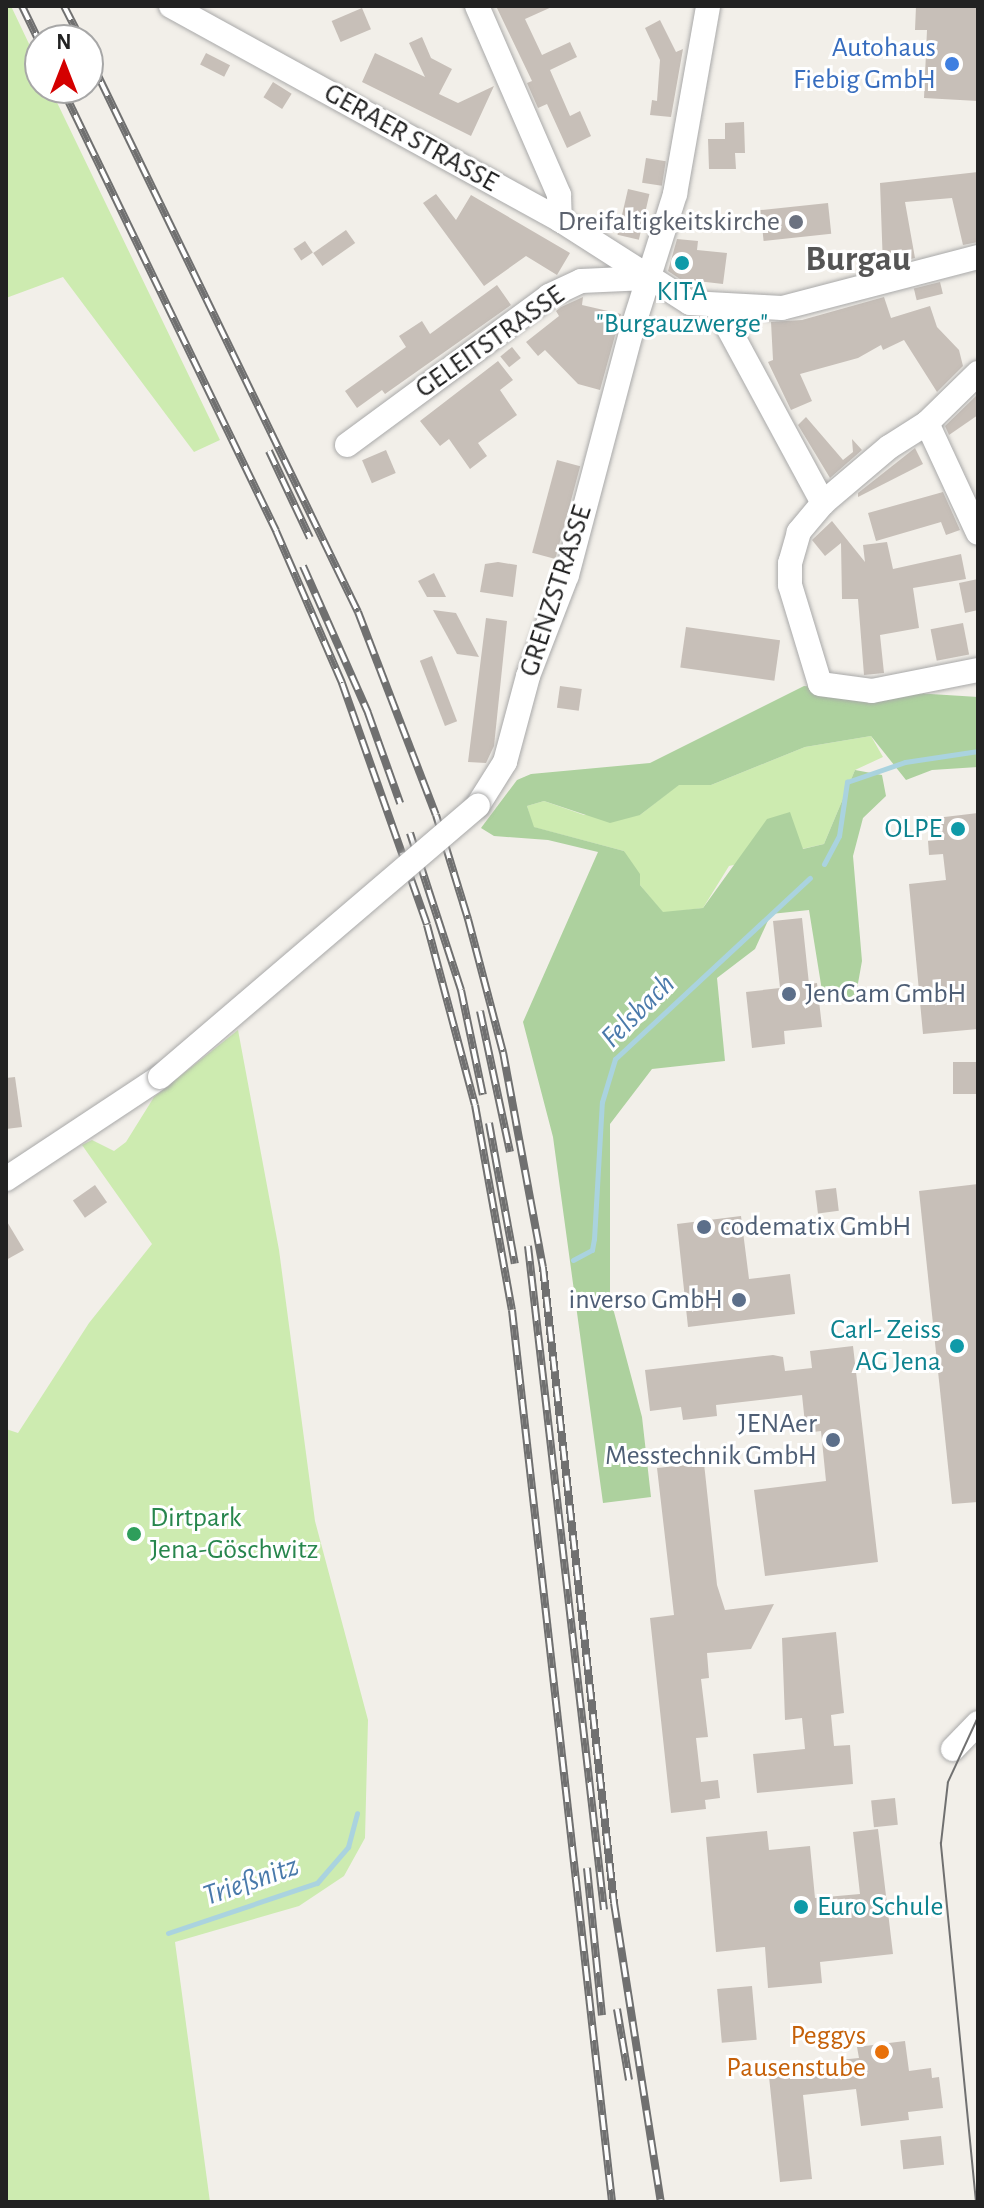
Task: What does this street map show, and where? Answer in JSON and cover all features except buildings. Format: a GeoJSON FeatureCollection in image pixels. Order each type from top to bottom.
{"type":"FeatureCollection","features":[{"type":"Feature","properties":{"kind":"street","name":"GERAER STRASSE"},"geometry":{"type":"LineString","coordinates":[[171,6],[560,220],[677,298],[717,307],[767,309],[805,303],[978,257]]}},
{"type":"Feature","properties":{"kind":"street"},"geometry":{"type":"LineString","coordinates":[[477,6],[559,195],[560,220]]}},
{"type":"Feature","properties":{"kind":"street","name":"GRENZSTRASSE"},"geometry":{"type":"LineString","coordinates":[[6,1179],[160,1077],[478,805],[505,762],[528,676],[567,575],[647,278],[675,194],[708,6]]}},
{"type":"Feature","properties":{"kind":"street","name":"GELEITSTRASSE"},"geometry":{"type":"LineString","coordinates":[[347,445],[549,296],[581,281],[647,278]]}},
{"type":"Feature","properties":{"kind":"street"},"geometry":{"type":"LineString","coordinates":[[717,307],[823,503]]}},
{"type":"Feature","properties":{"kind":"street"},"geometry":{"type":"LineString","coordinates":[[978,373],[927,423],[889,447],[823,503],[799,532],[790,563],[790,585],[820,684],[872,691],[978,670]]}},
{"type":"Feature","properties":{"kind":"street"},"geometry":{"type":"LineString","coordinates":[[927,423],[978,533]]}},
{"type":"Feature","properties":{"kind":"street"},"geometry":{"type":"LineString","coordinates":[[953,1749],[978,1723]]}},
{"type":"Feature","properties":{"kind":"green space"},"geometry":{"type":"Polygon","coordinates":[[[6,6],[11,6],[24,33],[24,104],[58,104],[220,440],[194,452],[63,277],[6,298],[6,6]]]}},
{"type":"Feature","properties":{"kind":"green space"},"geometry":{"type":"Polygon","coordinates":[[[804,686],[978,697],[978,767],[932,770],[906,780],[871,736],[805,747],[711,785],[679,785],[640,815],[610,823],[544,801],[527,806],[534,827],[624,851],[640,874],[640,885],[663,912],[703,908],[767,819],[790,812],[803,849],[824,844],[855,770],[882,775],[886,796],[863,818],[853,856],[862,961],[855,1000],[824,1003],[809,910],[771,914],[755,949],[717,978],[725,1061],[652,1069],[610,1124],[610,1297],[642,1417],[651,1497],[603,1503],[553,1137],[523,1022],[598,852],[548,840],[494,836],[481,828],[517,780],[531,774],[650,763],[804,686]]]}},
{"type":"Feature","properties":{"kind":"green space"},"geometry":{"type":"Polygon","coordinates":[[[871,736],[883,757],[855,770],[824,844],[729,866],[703,908],[663,913],[640,885],[624,851],[533,827],[527,806],[544,801],[584,815],[640,815],[678,785],[711,785],[805,747],[871,736]]]}},
{"type":"Feature","properties":{"kind":"green space"},"geometry":{"type":"Polygon","coordinates":[[[238,1030],[279,1250],[315,1521],[368,1720],[365,1838],[344,1876],[299,1906],[175,1942],[210,2202],[6,2202],[6,1429],[18,1433],[89,1323],[152,1244],[82,1145],[92,1140],[114,1151],[126,1142],[154,1097],[238,1030]]]}},
{"type":"Feature","properties":{"kind":"waterway","name":"Felsbach"},"geometry":{"type":"LineString","coordinates":[[824,864],[839,836],[847,782],[905,762],[978,751]]}},
{"type":"Feature","properties":{"kind":"waterway","name":"Felsbach"},"geometry":{"type":"LineString","coordinates":[[573,1260],[592,1250],[602,1102],[615,1059],[810,878]]}},
{"type":"Feature","properties":{"kind":"waterway","name":"Trießnitz"},"geometry":{"type":"LineString","coordinates":[[168,1933],[317,1883],[348,1847],[357,1813]]}},
{"type":"Feature","properties":{"kind":"tram line"},"geometry":{"type":"LineString","coordinates":[[976,2202],[941,1843],[948,1782],[978,1717]]}},
{"type":"Feature","properties":{"kind":"railway"},"geometry":{"type":"LineString","coordinates":[[22,6],[31,24]]}},
{"type":"Feature","properties":{"kind":"railway"},"geometry":{"type":"LineString","coordinates":[[64,6],[73,24]]}},
{"type":"Feature","properties":{"kind":"railway"},"geometry":{"type":"LineString","coordinates":[[104,88],[358,612],[436,815],[468,919],[503,1052],[543,1267],[614,1903],[661,2202]]}},
{"type":"Feature","properties":{"kind":"railway"},"geometry":{"type":"LineString","coordinates":[[70,104],[276,531],[342,683],[427,925],[475,1105],[512,1310],[612,2202]]}},
{"type":"Feature","properties":{"kind":"railway"},"geometry":{"type":"LineString","coordinates":[[269,451],[310,538]]}},
{"type":"Feature","properties":{"kind":"railway"},"geometry":{"type":"LineString","coordinates":[[303,566],[368,713],[400,803]]}},
{"type":"Feature","properties":{"kind":"railway"},"geometry":{"type":"LineString","coordinates":[[410,833],[461,990],[483,1095]]}},
{"type":"Feature","properties":{"kind":"railway"},"geometry":{"type":"LineString","coordinates":[[480,1011],[510,1152]]}},
{"type":"Feature","properties":{"kind":"railway"},"geometry":{"type":"LineString","coordinates":[[489,1123],[515,1264]]}},
{"type":"Feature","properties":{"kind":"railway"},"geometry":{"type":"LineString","coordinates":[[528,1246],[604,1910]]}},
{"type":"Feature","properties":{"kind":"railway"},"geometry":{"type":"LineString","coordinates":[[587,1868],[602,2015]]}},
{"type":"Feature","properties":{"kind":"railway"},"geometry":{"type":"LineString","coordinates":[[617,2009],[629,2080]]}},
{"type":"Feature","properties":{"kind":"place","name":"Autohaus Fiebig GmbH"},"geometry":{"type":"Point","coordinates":[952,64]}},
{"type":"Feature","properties":{"kind":"place","name":"Dreifaltigkeitskirche"},"geometry":{"type":"Point","coordinates":[796,222]}},
{"type":"Feature","properties":{"kind":"place","name":"KITA \"Burgauzwerge\""},"geometry":{"type":"Point","coordinates":[682,263]}},
{"type":"Feature","properties":{"kind":"place","name":"OLPE"},"geometry":{"type":"Point","coordinates":[958,829]}},
{"type":"Feature","properties":{"kind":"place","name":"JenCam GmbH"},"geometry":{"type":"Point","coordinates":[789,994]}},
{"type":"Feature","properties":{"kind":"place","name":"codematix GmbH"},"geometry":{"type":"Point","coordinates":[704,1227]}},
{"type":"Feature","properties":{"kind":"place","name":"inverso GmbH"},"geometry":{"type":"Point","coordinates":[739,1300]}},
{"type":"Feature","properties":{"kind":"place","name":"Carl- Zeiss AG Jena"},"geometry":{"type":"Point","coordinates":[957,1346]}},
{"type":"Feature","properties":{"kind":"place","name":"JENAer Messtechnik GmbH"},"geometry":{"type":"Point","coordinates":[833,1440]}},
{"type":"Feature","properties":{"kind":"place","name":"Dirtpark Jena-Göschwitz"},"geometry":{"type":"Point","coordinates":[134,1534]}},
{"type":"Feature","properties":{"kind":"place","name":"Euro Schule"},"geometry":{"type":"Point","coordinates":[801,1907]}},
{"type":"Feature","properties":{"kind":"place","name":"Peggys Pausenstube"},"geometry":{"type":"Point","coordinates":[882,2052]}},
{"type":"Feature","properties":{"kind":"district","name":"Burgau"},"geometry":{"type":"Point","coordinates":[858,260]}}]}
